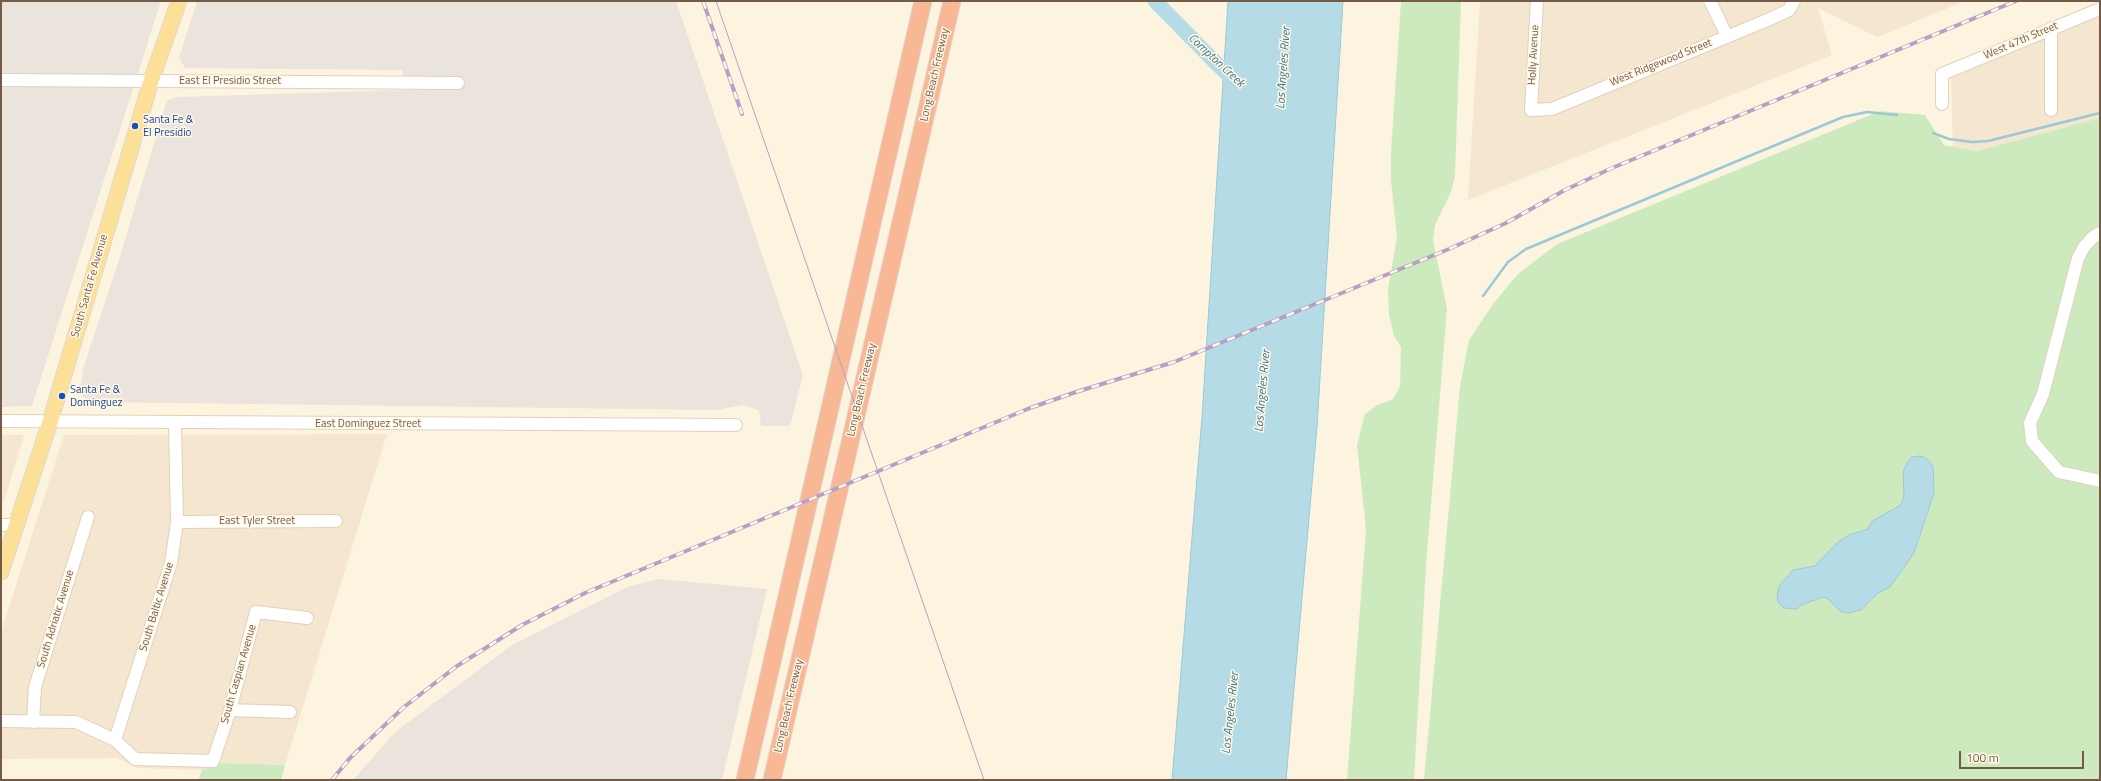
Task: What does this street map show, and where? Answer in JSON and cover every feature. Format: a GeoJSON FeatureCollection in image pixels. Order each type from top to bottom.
{"type":"FeatureCollection","features":[{"type":"Feature","properties":{"kind":"highway"},"geometry":{"type":"LineString","coordinates":[[745,780],[923,1]]}},
{"type":"Feature","properties":{"kind":"highway","name":"Long Beach Freeway"},"geometry":{"type":"LineString","coordinates":[[772,780],[952,1]]}},
{"type":"Feature","properties":{"kind":"main road","name":"South Santa Fe Avenue"},"geometry":{"type":"LineString","coordinates":[[1,572],[8,525],[50,422],[151,81],[178,1]]}},
{"type":"Feature","properties":{"kind":"street","name":"Holly Avenue"},"geometry":{"type":"LineString","coordinates":[[1531,110],[1537,1]]}},
{"type":"Feature","properties":{"kind":"street"},"geometry":{"type":"LineString","coordinates":[[1710,1],[1726,36]]}},
{"type":"Feature","properties":{"kind":"street","name":"West Ridgewood Street"},"geometry":{"type":"LineString","coordinates":[[1531,110],[1552,108],[1726,36],[1791,6]]}},
{"type":"Feature","properties":{"kind":"street","name":"West 47th Street"},"geometry":{"type":"LineString","coordinates":[[1942,104],[1942,74],[2100,9]]}},
{"type":"Feature","properties":{"kind":"street"},"geometry":{"type":"LineString","coordinates":[[2051,28],[2051,110]]}},
{"type":"Feature","properties":{"kind":"street","name":"East El Presidio Street"},"geometry":{"type":"LineString","coordinates":[[1,80],[458,83]]}},
{"type":"Feature","properties":{"kind":"street"},"geometry":{"type":"LineString","coordinates":[[2100,233],[2093,237],[2084,247],[2078,258],[2043,394],[2030,423],[2032,441],[2059,472],[2100,481]]}},
{"type":"Feature","properties":{"kind":"street","name":"East Dominguez Street"},"geometry":{"type":"LineString","coordinates":[[1,422],[736,425]]}},
{"type":"Feature","properties":{"kind":"street","name":"South Baltic Avenue"},"geometry":{"type":"LineString","coordinates":[[115,740],[171,563],[177,522],[175,423]]}},
{"type":"Feature","properties":{"kind":"street","name":"South Adriatic Avenue"},"geometry":{"type":"LineString","coordinates":[[33,722],[35,687],[88,517]]}},
{"type":"Feature","properties":{"kind":"street","name":"East Tyler Street"},"geometry":{"type":"LineString","coordinates":[[177,522],[336,520]]}},
{"type":"Feature","properties":{"kind":"street","name":"South Caspian Avenue"},"geometry":{"type":"LineString","coordinates":[[115,740],[135,759],[213,761],[230,710],[256,612],[307,618]]}},
{"type":"Feature","properties":{"kind":"street"},"geometry":{"type":"LineString","coordinates":[[230,710],[290,712]]}},
{"type":"Feature","properties":{"kind":"street"},"geometry":{"type":"LineString","coordinates":[[1,721],[76,722],[115,740]]}},
{"type":"Feature","properties":{"kind":"shaded area"},"geometry":{"type":"Polygon","coordinates":[[[1,1],[161,1],[32,406],[1,407],[1,1]]]}},
{"type":"Feature","properties":{"kind":"shaded area"},"geometry":{"type":"Polygon","coordinates":[[[197,1],[676,1],[803,375],[790,426],[761,426],[759,411],[744,405],[716,410],[94,402],[83,397],[80,390],[83,369],[118,263],[167,100],[178,97],[405,90],[402,70],[185,68],[179,58],[197,1]]]}},
{"type":"Feature","properties":{"kind":"shaded area"},"geometry":{"type":"Polygon","coordinates":[[[1480,1],[1965,1],[1877,37],[1818,8],[1832,55],[1468,200],[1480,1]]]}},
{"type":"Feature","properties":{"kind":"shaded area"},"geometry":{"type":"Polygon","coordinates":[[[2100,15],[2100,118],[1977,151],[1953,147],[1951,78],[2100,15]]]}},
{"type":"Feature","properties":{"kind":"shaded area"},"geometry":{"type":"Polygon","coordinates":[[[387,434],[285,765],[224,763],[202,770],[137,768],[117,758],[1,759],[1,632],[64,435],[387,434]]]}},
{"type":"Feature","properties":{"kind":"shaded area"},"geometry":{"type":"Polygon","coordinates":[[[1,435],[24,435],[1,511],[1,435]]]}},
{"type":"Feature","properties":{"kind":"shaded area"},"geometry":{"type":"Polygon","coordinates":[[[660,579],[767,589],[722,780],[353,780],[395,732],[512,645],[629,586],[660,579]]]}},
{"type":"Feature","properties":{"kind":"green space"},"geometry":{"type":"Polygon","coordinates":[[[1401,1],[1461,1],[1455,176],[1451,192],[1435,225],[1433,240],[1447,309],[1426,566],[1414,780],[1347,780],[1366,529],[1357,445],[1365,414],[1377,405],[1392,400],[1400,387],[1401,347],[1394,336],[1389,315],[1388,290],[1397,237],[1391,180],[1391,152],[1401,1]]]}},
{"type":"Feature","properties":{"kind":"green space"},"geometry":{"type":"Polygon","coordinates":[[[1880,111],[1925,115],[1944,145],[1977,151],[2100,118],[2100,780],[1424,780],[1460,386],[1469,340],[1493,304],[1518,274],[1557,244],[1880,111]]]}},
{"type":"Feature","properties":{"kind":"green space"},"geometry":{"type":"Polygon","coordinates":[[[224,763],[285,765],[281,780],[198,780],[202,770],[224,763]]]}},
{"type":"Feature","properties":{"kind":"water","name":"Los Angeles River"},"geometry":{"type":"Polygon","coordinates":[[[1228,1],[1343,1],[1317,427],[1286,780],[1172,780],[1202,417],[1228,1]]]}},
{"type":"Feature","properties":{"kind":"water"},"geometry":{"type":"Polygon","coordinates":[[[1920,456],[1926,458],[1933,466],[1934,493],[1914,553],[1890,587],[1878,593],[1861,610],[1848,613],[1841,612],[1828,599],[1823,597],[1801,605],[1797,609],[1784,608],[1778,602],[1777,596],[1779,586],[1793,570],[1815,566],[1838,542],[1849,535],[1868,529],[1872,521],[1901,505],[1904,496],[1903,472],[1907,463],[1912,457],[1920,456]]]}},
{"type":"Feature","properties":{"kind":"waterway","name":"Compton Creek"},"geometry":{"type":"LineString","coordinates":[[1155,1],[1224,71],[1240,84]]}},
{"type":"Feature","properties":{"kind":"waterway"},"geometry":{"type":"LineString","coordinates":[[1483,296],[1508,262],[1526,249],[1843,117],[1867,112],[1897,115]]}},
{"type":"Feature","properties":{"kind":"waterway"},"geometry":{"type":"LineString","coordinates":[[1933,133],[1949,139],[1972,142],[1988,141],[2100,113]]}},
{"type":"Feature","properties":{"kind":"tram line"},"geometry":{"type":"LineString","coordinates":[[716,1],[984,780]]}},
{"type":"Feature","properties":{"kind":"railway"},"geometry":{"type":"LineString","coordinates":[[703,1],[742,114]]}},
{"type":"Feature","properties":{"kind":"railway"},"geometry":{"type":"LineString","coordinates":[[332,780],[350,758],[404,707],[457,666],[522,625],[585,593],[1030,408],[1076,392],[1174,362],[1449,249],[1506,223],[1565,190],[1612,168],[2016,1]]}},
{"type":"Feature","properties":{"kind":"place","name":"Santa Fe & El Presidio"},"geometry":{"type":"Point","coordinates":[135,126]}},
{"type":"Feature","properties":{"kind":"place","name":"Santa Fe & Dominguez"},"geometry":{"type":"Point","coordinates":[62,396]}}]}
